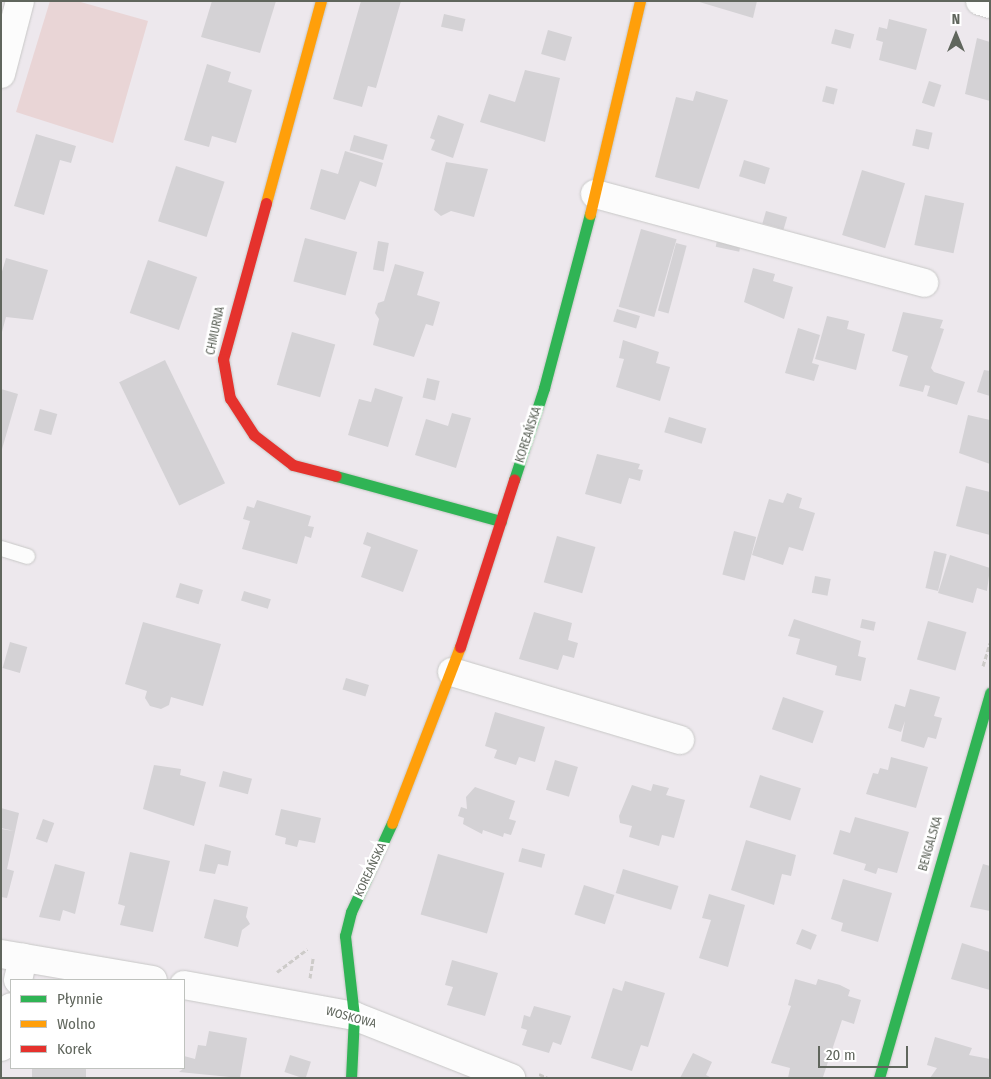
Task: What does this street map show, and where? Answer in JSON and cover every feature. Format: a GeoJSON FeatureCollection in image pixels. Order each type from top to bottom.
{"type":"FeatureCollection","features":[{"type":"Feature","properties":{"kind":"street"},"geometry":{"type":"LineString","coordinates":[[1,74],[20,1]]}},
{"type":"Feature","properties":{"kind":"street","name":"CHMURNA"},"geometry":{"type":"LineString","coordinates":[[321,1],[225,351],[230,398],[254,435],[293,465],[501,522]]}},
{"type":"Feature","properties":{"kind":"street","name":"KOREAŃSKA"},"geometry":{"type":"LineString","coordinates":[[351,1078],[354,1016],[344,959],[344,936],[351,912],[405,795],[452,672],[544,388],[595,194],[640,1]]}},
{"type":"Feature","properties":{"kind":"street"},"geometry":{"type":"LineString","coordinates":[[980,1],[990,4]]}},
{"type":"Feature","properties":{"kind":"street"},"geometry":{"type":"LineString","coordinates":[[595,194],[924,283]]}},
{"type":"Feature","properties":{"kind":"street"},"geometry":{"type":"LineString","coordinates":[[452,672],[680,740]]}},
{"type":"Feature","properties":{"kind":"street","name":"BENGALSKA"},"geometry":{"type":"LineString","coordinates":[[879,1078],[899,1003],[990,693]]}},
{"type":"Feature","properties":{"kind":"street"},"geometry":{"type":"LineString","coordinates":[[14,964],[144,979]]}},
{"type":"Feature","properties":{"kind":"street","name":"WOSKOWA"},"geometry":{"type":"LineString","coordinates":[[185,986],[354,1016],[511,1078]]}},
{"type":"Feature","properties":{"kind":"street"},"geometry":{"type":"LineString","coordinates":[[1,1047],[10,1011]]}},
{"type":"Feature","properties":{"kind":"lane"},"geometry":{"type":"LineString","coordinates":[[1,548],[27,556]]}},
{"type":"Feature","properties":{"kind":"shaded area"},"geometry":{"type":"Polygon","coordinates":[[[50,1],[77,1],[148,21],[113,143],[16,112],[50,1]]]}},
{"type":"Feature","properties":{"kind":"building"},"geometry":{"type":"Polygon","coordinates":[[[212,1],[276,1],[260,53],[201,37],[212,1]]]}},
{"type":"Feature","properties":{"kind":"building"},"geometry":{"type":"Polygon","coordinates":[[[361,1],[401,1],[376,88],[368,86],[362,107],[333,99],[361,1]]]}},
{"type":"Feature","properties":{"kind":"building"},"geometry":{"type":"Polygon","coordinates":[[[696,1],[757,1],[753,18],[696,1]]]}},
{"type":"Feature","properties":{"kind":"building"},"geometry":{"type":"Polygon","coordinates":[[[444,14],[465,19],[463,32],[441,27],[444,14]]]}},
{"type":"Feature","properties":{"kind":"building"},"geometry":{"type":"Polygon","coordinates":[[[889,19],[927,29],[916,70],[879,60],[883,42],[876,40],[879,27],[887,29],[889,19]]]}},
{"type":"Feature","properties":{"kind":"building"},"geometry":{"type":"Polygon","coordinates":[[[835,29],[854,34],[850,49],[831,43],[835,29]]]}},
{"type":"Feature","properties":{"kind":"building"},"geometry":{"type":"Polygon","coordinates":[[[548,30],[572,37],[565,61],[541,54],[548,30]]]}},
{"type":"Feature","properties":{"kind":"building"},"geometry":{"type":"Polygon","coordinates":[[[977,38],[990,42],[990,101],[965,94],[977,38]]]}},
{"type":"Feature","properties":{"kind":"building"},"geometry":{"type":"Polygon","coordinates":[[[207,64],[231,72],[228,82],[252,90],[236,143],[212,136],[209,147],[184,140],[207,64]]]}},
{"type":"Feature","properties":{"kind":"building"},"geometry":{"type":"Polygon","coordinates":[[[525,70],[560,78],[545,142],[480,122],[489,94],[515,102],[525,70]]]}},
{"type":"Feature","properties":{"kind":"building"},"geometry":{"type":"Polygon","coordinates":[[[929,81],[941,85],[934,107],[922,103],[929,81]]]}},
{"type":"Feature","properties":{"kind":"building"},"geometry":{"type":"Polygon","coordinates":[[[826,86],[838,89],[834,104],[822,102],[826,86]]]}},
{"type":"Feature","properties":{"kind":"building"},"geometry":{"type":"Polygon","coordinates":[[[696,91],[728,100],[699,189],[655,177],[676,97],[693,101],[696,91]]]}},
{"type":"Feature","properties":{"kind":"building"},"geometry":{"type":"Polygon","coordinates":[[[438,115],[464,124],[453,158],[431,150],[435,140],[430,138],[438,115]]]}},
{"type":"Feature","properties":{"kind":"building"},"geometry":{"type":"Polygon","coordinates":[[[916,129],[933,133],[929,149],[912,146],[916,129]]]}},
{"type":"Feature","properties":{"kind":"building"},"geometry":{"type":"Polygon","coordinates":[[[36,134],[76,146],[71,163],[60,160],[44,215],[14,206],[36,134]]]}},
{"type":"Feature","properties":{"kind":"building"},"geometry":{"type":"Polygon","coordinates":[[[354,135],[388,145],[383,160],[350,150],[354,135]]]}},
{"type":"Feature","properties":{"kind":"building"},"geometry":{"type":"Polygon","coordinates":[[[345,151],[383,163],[376,187],[360,181],[345,220],[310,209],[321,169],[338,174],[345,151]]]}},
{"type":"Feature","properties":{"kind":"building"},"geometry":{"type":"Polygon","coordinates":[[[744,160],[770,168],[765,184],[739,176],[744,160]]]}},
{"type":"Feature","properties":{"kind":"building"},"geometry":{"type":"Polygon","coordinates":[[[446,162],[488,169],[474,217],[451,211],[441,216],[434,210],[446,162]]]}},
{"type":"Feature","properties":{"kind":"building"},"geometry":{"type":"Polygon","coordinates":[[[176,166],[225,182],[207,237],[158,221],[176,166]]]}},
{"type":"Feature","properties":{"kind":"building"},"geometry":{"type":"Polygon","coordinates":[[[862,170],[905,183],[885,248],[842,235],[862,170]]]}},
{"type":"Feature","properties":{"kind":"building"},"geometry":{"type":"Polygon","coordinates":[[[925,195],[964,203],[954,253],[914,245],[925,195]]]}},
{"type":"Feature","properties":{"kind":"building"},"geometry":{"type":"Polygon","coordinates":[[[766,211],[787,217],[784,230],[762,223],[766,211]]]}},
{"type":"Feature","properties":{"kind":"building"},"geometry":{"type":"Polygon","coordinates":[[[641,229],[677,239],[654,317],[619,307],[641,229]]]}},
{"type":"Feature","properties":{"kind":"building"},"geometry":{"type":"Polygon","coordinates":[[[718,236],[741,241],[739,252],[716,247],[718,236]]]}},
{"type":"Feature","properties":{"kind":"building"},"geometry":{"type":"Polygon","coordinates":[[[305,238],[357,252],[346,295],[293,281],[305,238]]]}},
{"type":"Feature","properties":{"kind":"building"},"geometry":{"type":"Polygon","coordinates":[[[378,241],[389,243],[384,271],[373,270],[378,241]]]}},
{"type":"Feature","properties":{"kind":"building"},"geometry":{"type":"Polygon","coordinates":[[[676,243],[687,246],[669,313],[658,311],[676,243]]]}},
{"type":"Feature","properties":{"kind":"building"},"geometry":{"type":"Polygon","coordinates":[[[6,258],[48,270],[33,320],[6,317],[2,332],[1,275],[6,258]]]}},
{"type":"Feature","properties":{"kind":"building"},"geometry":{"type":"Polygon","coordinates":[[[148,260],[197,277],[179,330],[130,313],[148,260]]]}},
{"type":"Feature","properties":{"kind":"building"},"geometry":{"type":"Polygon","coordinates":[[[395,264],[424,272],[417,295],[440,302],[433,326],[426,324],[414,357],[373,345],[379,319],[375,313],[378,303],[384,301],[395,264]]]}},
{"type":"Feature","properties":{"kind":"building"},"geometry":{"type":"Polygon","coordinates":[[[753,268],[775,274],[773,281],[793,287],[784,319],[744,302],[753,268]]]}},
{"type":"Feature","properties":{"kind":"building"},"geometry":{"type":"Polygon","coordinates":[[[617,309],[640,316],[636,328],[613,321],[617,309]]]}},
{"type":"Feature","properties":{"kind":"building"},"geometry":{"type":"Polygon","coordinates":[[[903,312],[943,320],[940,328],[944,329],[931,368],[934,372],[965,382],[957,405],[927,396],[930,386],[925,385],[923,392],[899,386],[908,356],[892,351],[903,312]]]}},
{"type":"Feature","properties":{"kind":"building"},"geometry":{"type":"Polygon","coordinates":[[[827,316],[849,321],[847,329],[865,334],[856,370],[815,359],[827,316]]]}},
{"type":"Feature","properties":{"kind":"building"},"geometry":{"type":"Polygon","coordinates":[[[798,328],[820,335],[812,363],[819,365],[814,381],[785,373],[798,328]]]}},
{"type":"Feature","properties":{"kind":"building"},"geometry":{"type":"Polygon","coordinates":[[[292,332],[335,344],[320,397],[277,385],[292,332]]]}},
{"type":"Feature","properties":{"kind":"building"},"geometry":{"type":"Polygon","coordinates":[[[623,340],[659,352],[656,363],[670,367],[660,401],[616,387],[624,359],[619,358],[623,340]]]}},
{"type":"Feature","properties":{"kind":"building"},"geometry":{"type":"Polygon","coordinates":[[[165,360],[225,483],[179,505],[119,382],[165,360]]]}},
{"type":"Feature","properties":{"kind":"building"},"geometry":{"type":"Polygon","coordinates":[[[984,370],[990,371],[990,396],[977,392],[984,370]]]}},
{"type":"Feature","properties":{"kind":"building"},"geometry":{"type":"Polygon","coordinates":[[[427,378],[440,381],[435,400],[423,397],[427,378]]]}},
{"type":"Feature","properties":{"kind":"building"},"geometry":{"type":"Polygon","coordinates":[[[375,388],[403,397],[388,447],[348,435],[359,399],[371,402],[375,388]]]}},
{"type":"Feature","properties":{"kind":"building"},"geometry":{"type":"Polygon","coordinates":[[[1,389],[18,394],[2,449],[1,449],[1,389]]]}},
{"type":"Feature","properties":{"kind":"building"},"geometry":{"type":"Polygon","coordinates":[[[40,409],[57,414],[51,435],[34,430],[40,409]]]}},
{"type":"Feature","properties":{"kind":"building"},"geometry":{"type":"Polygon","coordinates":[[[452,413],[471,418],[456,468],[415,455],[426,419],[448,426],[452,413]]]}},
{"type":"Feature","properties":{"kind":"building"},"geometry":{"type":"Polygon","coordinates":[[[968,415],[990,420],[990,464],[959,453],[968,415]]]}},
{"type":"Feature","properties":{"kind":"building"},"geometry":{"type":"Polygon","coordinates":[[[669,417],[706,428],[702,444],[664,432],[669,417]]]}},
{"type":"Feature","properties":{"kind":"building"},"geometry":{"type":"Polygon","coordinates":[[[597,454],[640,464],[638,469],[643,470],[640,481],[629,478],[621,504],[585,494],[597,454]]]}},
{"type":"Feature","properties":{"kind":"building"},"geometry":{"type":"Polygon","coordinates":[[[966,486],[990,492],[990,535],[956,526],[966,486]]]}},
{"type":"Feature","properties":{"kind":"building"},"geometry":{"type":"Polygon","coordinates":[[[787,493],[802,498],[799,508],[815,513],[803,551],[789,547],[783,565],[752,555],[769,499],[783,503],[787,493]]]}},
{"type":"Feature","properties":{"kind":"building"},"geometry":{"type":"Polygon","coordinates":[[[257,500],[311,516],[308,526],[314,527],[311,538],[305,536],[297,564],[242,549],[250,521],[243,519],[247,506],[254,508],[257,500]]]}},
{"type":"Feature","properties":{"kind":"building"},"geometry":{"type":"Polygon","coordinates":[[[734,531],[756,537],[745,580],[722,574],[734,531]]]}},
{"type":"Feature","properties":{"kind":"building"},"geometry":{"type":"Polygon","coordinates":[[[367,532],[418,550],[403,592],[361,577],[371,547],[363,544],[367,532]]]}},
{"type":"Feature","properties":{"kind":"building"},"geometry":{"type":"Polygon","coordinates":[[[557,536],[595,547],[582,593],[544,582],[557,536]]]}},
{"type":"Feature","properties":{"kind":"building"},"geometry":{"type":"Polygon","coordinates":[[[934,551],[947,554],[938,591],[925,588],[934,551]]]}},
{"type":"Feature","properties":{"kind":"building"},"geometry":{"type":"Polygon","coordinates":[[[950,555],[990,568],[987,591],[977,588],[973,603],[938,593],[950,555]]]}},
{"type":"Feature","properties":{"kind":"building"},"geometry":{"type":"Polygon","coordinates":[[[815,576],[831,579],[827,596],[812,593],[815,576]]]}},
{"type":"Feature","properties":{"kind":"building"},"geometry":{"type":"Polygon","coordinates":[[[180,583],[203,590],[199,604],[176,597],[180,583]]]}},
{"type":"Feature","properties":{"kind":"building"},"geometry":{"type":"Polygon","coordinates":[[[244,591],[271,599],[268,609],[241,601],[244,591]]]}},
{"type":"Feature","properties":{"kind":"building"},"geometry":{"type":"Polygon","coordinates":[[[534,612],[572,623],[568,640],[578,643],[574,658],[563,655],[558,670],[519,659],[534,612]]]}},
{"type":"Feature","properties":{"kind":"building"},"geometry":{"type":"Polygon","coordinates":[[[794,619],[861,641],[858,656],[866,658],[861,681],[835,675],[837,666],[796,654],[800,639],[788,636],[794,619]]]}},
{"type":"Feature","properties":{"kind":"building"},"geometry":{"type":"Polygon","coordinates":[[[862,619],[876,622],[874,631],[860,628],[862,619]]]}},
{"type":"Feature","properties":{"kind":"building"},"geometry":{"type":"Polygon","coordinates":[[[928,621],[966,632],[955,670],[917,659],[928,621]]]}},
{"type":"Feature","properties":{"kind":"building"},"geometry":{"type":"Polygon","coordinates":[[[143,622],[221,644],[203,706],[171,697],[169,705],[161,709],[150,706],[145,698],[147,691],[125,684],[143,622]]]}},
{"type":"Feature","properties":{"kind":"building"},"geometry":{"type":"Polygon","coordinates":[[[10,642],[27,647],[20,673],[3,668],[10,642]]]}},
{"type":"Feature","properties":{"kind":"building"},"geometry":{"type":"Polygon","coordinates":[[[346,678],[369,685],[365,696],[342,689],[346,678]]]}},
{"type":"Feature","properties":{"kind":"building"},"geometry":{"type":"Polygon","coordinates":[[[910,689],[940,697],[934,716],[942,718],[936,739],[928,737],[924,748],[901,741],[905,721],[901,732],[888,728],[895,704],[905,707],[910,689]]]}},
{"type":"Feature","properties":{"kind":"building"},"geometry":{"type":"Polygon","coordinates":[[[783,697],[824,711],[813,743],[772,729],[783,697]]]}},
{"type":"Feature","properties":{"kind":"building"},"geometry":{"type":"Polygon","coordinates":[[[495,712],[545,727],[535,762],[519,757],[516,765],[494,758],[497,750],[485,746],[495,712]]]}},
{"type":"Feature","properties":{"kind":"building"},"geometry":{"type":"Polygon","coordinates":[[[891,757],[928,767],[916,808],[866,794],[873,773],[878,774],[880,768],[888,770],[891,757]]]}},
{"type":"Feature","properties":{"kind":"building"},"geometry":{"type":"Polygon","coordinates":[[[555,760],[578,767],[569,797],[546,790],[555,760]]]}},
{"type":"Feature","properties":{"kind":"building"},"geometry":{"type":"Polygon","coordinates":[[[154,765],[181,769],[180,775],[206,782],[194,826],[143,809],[154,765]]]}},
{"type":"Feature","properties":{"kind":"building"},"geometry":{"type":"Polygon","coordinates":[[[223,771],[252,779],[248,794],[219,786],[223,771]]]}},
{"type":"Feature","properties":{"kind":"building"},"geometry":{"type":"Polygon","coordinates":[[[760,775],[801,788],[790,821],[749,807],[760,775]]]}},
{"type":"Feature","properties":{"kind":"building"},"geometry":{"type":"Polygon","coordinates":[[[653,784],[669,788],[666,795],[685,800],[674,838],[662,835],[659,846],[629,837],[632,826],[620,823],[619,816],[632,785],[651,791],[653,784]]]}},
{"type":"Feature","properties":{"kind":"building"},"geometry":{"type":"Polygon","coordinates":[[[475,787],[515,801],[509,819],[516,821],[511,835],[504,833],[503,837],[483,830],[482,834],[463,824],[464,818],[458,816],[461,807],[467,809],[466,797],[475,787]]]}},
{"type":"Feature","properties":{"kind":"building"},"geometry":{"type":"Polygon","coordinates":[[[1,808],[19,813],[7,869],[14,871],[7,898],[1,897],[1,829],[14,831],[1,828],[1,808]]]}},
{"type":"Feature","properties":{"kind":"building"},"geometry":{"type":"Polygon","coordinates":[[[281,809],[321,818],[315,843],[299,840],[297,847],[285,844],[286,838],[275,835],[281,809]]]}},
{"type":"Feature","properties":{"kind":"building"},"geometry":{"type":"Polygon","coordinates":[[[855,817],[909,832],[897,873],[878,868],[876,874],[864,870],[866,864],[833,854],[840,830],[850,833],[855,817]]]}},
{"type":"Feature","properties":{"kind":"building"},"geometry":{"type":"Polygon","coordinates":[[[43,819],[54,823],[47,843],[36,839],[43,819]]]}},
{"type":"Feature","properties":{"kind":"building"},"geometry":{"type":"Polygon","coordinates":[[[746,840],[796,855],[791,876],[782,874],[774,905],[731,890],[746,840]]]}},
{"type":"Feature","properties":{"kind":"building"},"geometry":{"type":"Polygon","coordinates":[[[205,844],[231,851],[228,866],[218,864],[215,874],[199,871],[205,844]]]}},
{"type":"Feature","properties":{"kind":"building"},"geometry":{"type":"Polygon","coordinates":[[[522,848],[545,854],[542,868],[518,862],[522,848]]]}},
{"type":"Feature","properties":{"kind":"building"},"geometry":{"type":"Polygon","coordinates":[[[130,852],[170,861],[153,932],[120,925],[125,906],[118,904],[130,852]]]}},
{"type":"Feature","properties":{"kind":"building"},"geometry":{"type":"Polygon","coordinates":[[[438,854],[504,873],[487,934],[421,915],[438,854]]]}},
{"type":"Feature","properties":{"kind":"building"},"geometry":{"type":"Polygon","coordinates":[[[55,864],[85,872],[75,914],[63,910],[60,921],[39,917],[55,864]]]}},
{"type":"Feature","properties":{"kind":"building"},"geometry":{"type":"Polygon","coordinates":[[[983,864],[990,866],[990,911],[970,907],[983,864]]]}},
{"type":"Feature","properties":{"kind":"building"},"geometry":{"type":"Polygon","coordinates":[[[623,869],[678,886],[671,910],[616,893],[623,869]]]}},
{"type":"Feature","properties":{"kind":"building"},"geometry":{"type":"Polygon","coordinates":[[[843,879],[892,893],[878,942],[841,931],[843,923],[831,919],[843,879]]]}},
{"type":"Feature","properties":{"kind":"building"},"geometry":{"type":"Polygon","coordinates":[[[584,885],[614,895],[605,924],[574,914],[584,885]]]}},
{"type":"Feature","properties":{"kind":"building"},"geometry":{"type":"Polygon","coordinates":[[[709,894],[745,905],[728,967],[699,958],[711,920],[702,918],[709,894]]]}},
{"type":"Feature","properties":{"kind":"building"},"geometry":{"type":"Polygon","coordinates":[[[214,899],[248,907],[246,917],[250,924],[242,930],[238,947],[204,938],[214,899]]]}},
{"type":"Feature","properties":{"kind":"building"},"geometry":{"type":"Polygon","coordinates":[[[802,929],[817,935],[811,950],[796,944],[802,929]]]}},
{"type":"Feature","properties":{"kind":"building"},"geometry":{"type":"Polygon","coordinates":[[[962,943],[990,952],[990,990],[951,979],[962,943]]]}},
{"type":"Feature","properties":{"kind":"building"},"geometry":{"type":"Polygon","coordinates":[[[452,960],[498,973],[485,1016],[447,1005],[453,987],[445,985],[452,960]]]}},
{"type":"Feature","properties":{"kind":"building"},"geometry":{"type":"Polygon","coordinates":[[[795,979],[816,985],[818,979],[840,985],[850,990],[848,996],[861,1000],[854,1024],[842,1020],[823,1077],[788,1078],[790,1068],[771,1063],[791,1006],[788,1005],[795,979]]]}},
{"type":"Feature","properties":{"kind":"building"},"geometry":{"type":"Polygon","coordinates":[[[625,981],[665,993],[648,1047],[641,1045],[632,1071],[591,1058],[613,988],[622,991],[625,981]]]}},
{"type":"Feature","properties":{"kind":"building"},"geometry":{"type":"Polygon","coordinates":[[[534,1006],[571,1016],[561,1045],[553,1042],[549,1053],[522,1045],[527,1030],[521,1028],[524,1015],[530,1017],[534,1006]]]}},
{"type":"Feature","properties":{"kind":"building"},"geometry":{"type":"Polygon","coordinates":[[[209,1031],[247,1038],[240,1078],[179,1072],[185,1069],[185,1056],[195,1059],[198,1045],[206,1046],[209,1031]]]}},
{"type":"Feature","properties":{"kind":"building"},"geometry":{"type":"Polygon","coordinates":[[[935,1037],[972,1048],[969,1055],[990,1059],[990,1078],[930,1078],[937,1068],[927,1065],[935,1037]]]}},
{"type":"Feature","properties":{"kind":"building"},"geometry":{"type":"Polygon","coordinates":[[[693,1053],[712,1062],[706,1075],[712,1078],[680,1078],[693,1053]]]}},
{"type":"Feature","properties":{"kind":"building"},"geometry":{"type":"Polygon","coordinates":[[[290,1055],[311,1062],[306,1078],[284,1072],[290,1055]]]}},
{"type":"Feature","properties":{"kind":"building"},"geometry":{"type":"Polygon","coordinates":[[[32,1069],[86,1069],[86,1078],[32,1078],[32,1069]]]}},
{"type":"Feature","properties":{"kind":"traffic: fast"},"geometry":{"type":"LineString","coordinates":[[514,480],[544,388],[590,214]]}},
{"type":"Feature","properties":{"kind":"traffic: fast"},"geometry":{"type":"LineString","coordinates":[[336,476],[501,521]]}},
{"type":"Feature","properties":{"kind":"traffic: fast"},"geometry":{"type":"LineString","coordinates":[[879,1078],[990,693]]}},
{"type":"Feature","properties":{"kind":"traffic: fast"},"geometry":{"type":"LineString","coordinates":[[351,1078],[354,1016],[345,936],[351,912],[392,823]]}},
{"type":"Feature","properties":{"kind":"traffic: slow"},"geometry":{"type":"LineString","coordinates":[[266,203],[321,1]]}},
{"type":"Feature","properties":{"kind":"traffic: slow"},"geometry":{"type":"LineString","coordinates":[[590,214],[640,1]]}},
{"type":"Feature","properties":{"kind":"traffic: slow"},"geometry":{"type":"LineString","coordinates":[[392,823],[460,647]]}},
{"type":"Feature","properties":{"kind":"traffic: jam"},"geometry":{"type":"LineString","coordinates":[[266,203],[223,359],[230,398],[254,435],[293,465],[336,476]]}},
{"type":"Feature","properties":{"kind":"traffic: jam"},"geometry":{"type":"LineString","coordinates":[[460,647],[514,480]]}}]}
